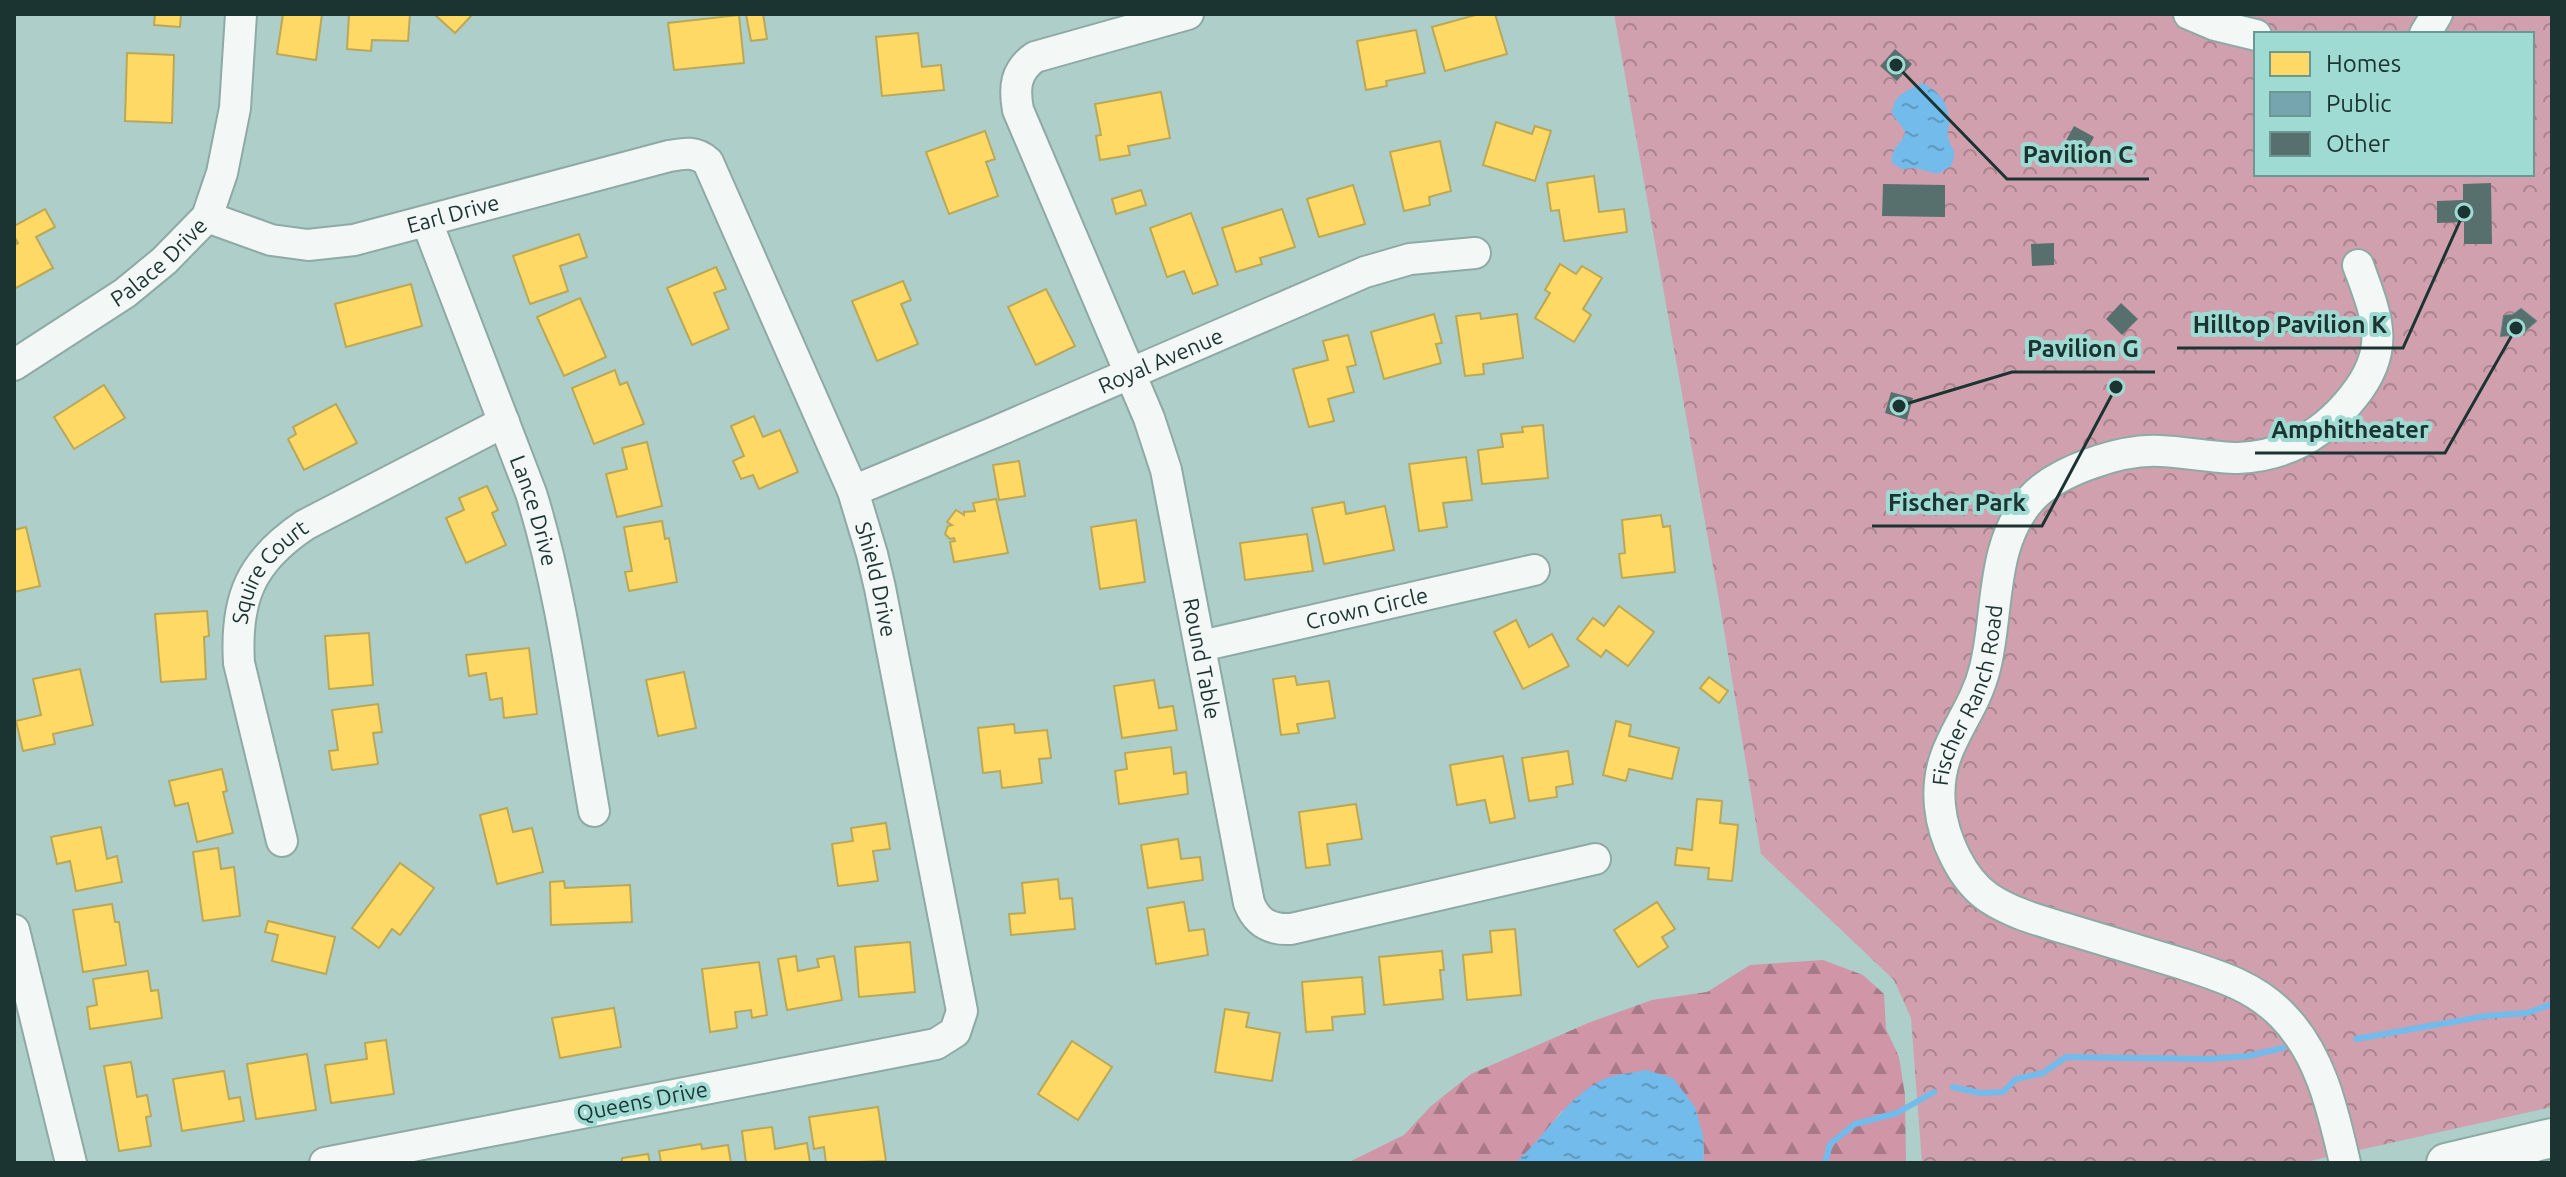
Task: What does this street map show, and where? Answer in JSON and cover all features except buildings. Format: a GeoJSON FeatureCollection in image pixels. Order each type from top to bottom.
{"type":"FeatureCollection","features":[{"type":"Feature","properties":{"kind":"main road"},"geometry":{"type":"LineString","coordinates":[[2446,1163],[2552,1138]]}},
{"type":"Feature","properties":{"kind":"street","name":"Palace Drive"},"geometry":{"type":"LineString","coordinates":[[14,365],[125,293],[164,261],[207,217],[222,173],[235,108],[241,14]]}},
{"type":"Feature","properties":{"kind":"street","name":"Round Table"},"geometry":{"type":"LineString","coordinates":[[1188,14],[1046,53],[1026,63],[1015,85],[1018,110],[1149,418],[1166,470],[1249,903],[1254,915],[1265,926],[1291,929],[1595,859]]}},
{"type":"Feature","properties":{"kind":"street"},"geometry":{"type":"LineString","coordinates":[[2189,14],[2215,25],[2254,35]]}},
{"type":"Feature","properties":{"kind":"street"},"geometry":{"type":"LineString","coordinates":[[2426,32],[2437,14]]}},
{"type":"Feature","properties":{"kind":"street","name":"Earl Drive"},"geometry":{"type":"LineString","coordinates":[[207,217],[271,240],[308,245],[354,240],[669,156],[700,155]]}},
{"type":"Feature","properties":{"kind":"street","name":"Shield Drive"},"geometry":{"type":"LineString","coordinates":[[700,155],[714,170],[853,491],[872,554],[962,1011],[955,1032]]}},
{"type":"Feature","properties":{"kind":"street","name":"Lance Drive"},"geometry":{"type":"LineString","coordinates":[[427,222],[531,493],[548,551],[594,811]]}},
{"type":"Feature","properties":{"kind":"street","name":"Royal Avenue"},"geometry":{"type":"LineString","coordinates":[[853,491],[1365,272],[1410,259],[1475,253]]}},
{"type":"Feature","properties":{"kind":"street","name":"Fischer Ranch Road"},"geometry":{"type":"LineString","coordinates":[[2345,1163],[2334,1113],[2315,1060],[2285,1017],[2257,992],[2201,970],[2022,915],[1986,896],[1964,872],[1949,842],[1940,809],[1939,780],[1945,752],[1980,687],[1992,642],[1999,570],[2009,535],[2028,501],[2044,486],[2097,460],[2156,450],[2239,458],[2280,450],[2307,440],[2343,411],[2372,369],[2379,333],[2373,305],[2358,265]]}},
{"type":"Feature","properties":{"kind":"street","name":"Squire Court"},"geometry":{"type":"LineString","coordinates":[[282,841],[239,663],[241,603],[249,582],[265,558],[305,525],[504,422]]}},
{"type":"Feature","properties":{"kind":"street","name":"Crown Circle"},"geometry":{"type":"LineString","coordinates":[[1201,646],[1534,570]]}},
{"type":"Feature","properties":{"kind":"street"},"geometry":{"type":"LineString","coordinates":[[14,930],[71,1163]]}},
{"type":"Feature","properties":{"kind":"street","name":"Queens Drive"},"geometry":{"type":"LineString","coordinates":[[325,1163],[936,1044],[955,1032]]}},
{"type":"Feature","properties":{"kind":"green space"},"geometry":{"type":"Polygon","coordinates":[[[1614,14],[2552,14],[2552,1107],[2301,1163],[1922,1163],[1911,1018],[1894,980],[1761,854],[1719,600],[1614,14]]]}},
{"type":"Feature","properties":{"kind":"green space"},"geometry":{"type":"Polygon","coordinates":[[[1823,960],[1863,975],[1884,994],[1886,1029],[1899,1057],[1905,1095],[1906,1163],[1704,1163],[1703,1135],[1562,1111],[1532,1148],[1515,1163],[1347,1163],[1404,1135],[1430,1107],[1471,1074],[1588,1023],[1652,1000],[1707,992],[1750,965],[1823,960]]]}},
{"type":"Feature","properties":{"kind":"water"},"geometry":{"type":"Polygon","coordinates":[[[1922,83],[1942,98],[1949,116],[1948,136],[1954,156],[1951,166],[1938,174],[1915,168],[1902,169],[1892,163],[1893,153],[1905,131],[1892,114],[1893,107],[1902,94],[1922,83]]]}},
{"type":"Feature","properties":{"kind":"water"},"geometry":{"type":"Polygon","coordinates":[[[1646,1070],[1673,1078],[1695,1107],[1703,1135],[1704,1163],[1515,1163],[1589,1088],[1612,1076],[1646,1070]]]}},
{"type":"Feature","properties":{"kind":"waterway"},"geometry":{"type":"LineString","coordinates":[[2356,1039],[2486,1016],[2527,1013],[2552,1004]]}},
{"type":"Feature","properties":{"kind":"waterway"},"geometry":{"type":"LineString","coordinates":[[1953,1087],[1980,1093],[2003,1092],[2016,1079],[2043,1073],[2066,1057],[2209,1059],[2248,1056],[2283,1048]]}},
{"type":"Feature","properties":{"kind":"waterway"},"geometry":{"type":"LineString","coordinates":[[1825,1163],[1830,1144],[1855,1124],[1897,1113],[1934,1092]]}},
{"type":"Feature","properties":{"kind":"place","name":"Pavilion C"},"geometry":{"type":"Point","coordinates":[1896,65]}},
{"type":"Feature","properties":{"kind":"place","name":"Hilltop Pavilion K"},"geometry":{"type":"Point","coordinates":[2464,212]}},
{"type":"Feature","properties":{"kind":"place","name":"Amphitheater"},"geometry":{"type":"Point","coordinates":[2516,328]}},
{"type":"Feature","properties":{"kind":"place","name":"Fischer Park"},"geometry":{"type":"Point","coordinates":[2116,387]}},
{"type":"Feature","properties":{"kind":"place","name":"Pavilion G"},"geometry":{"type":"Point","coordinates":[1899,406]}}]}
